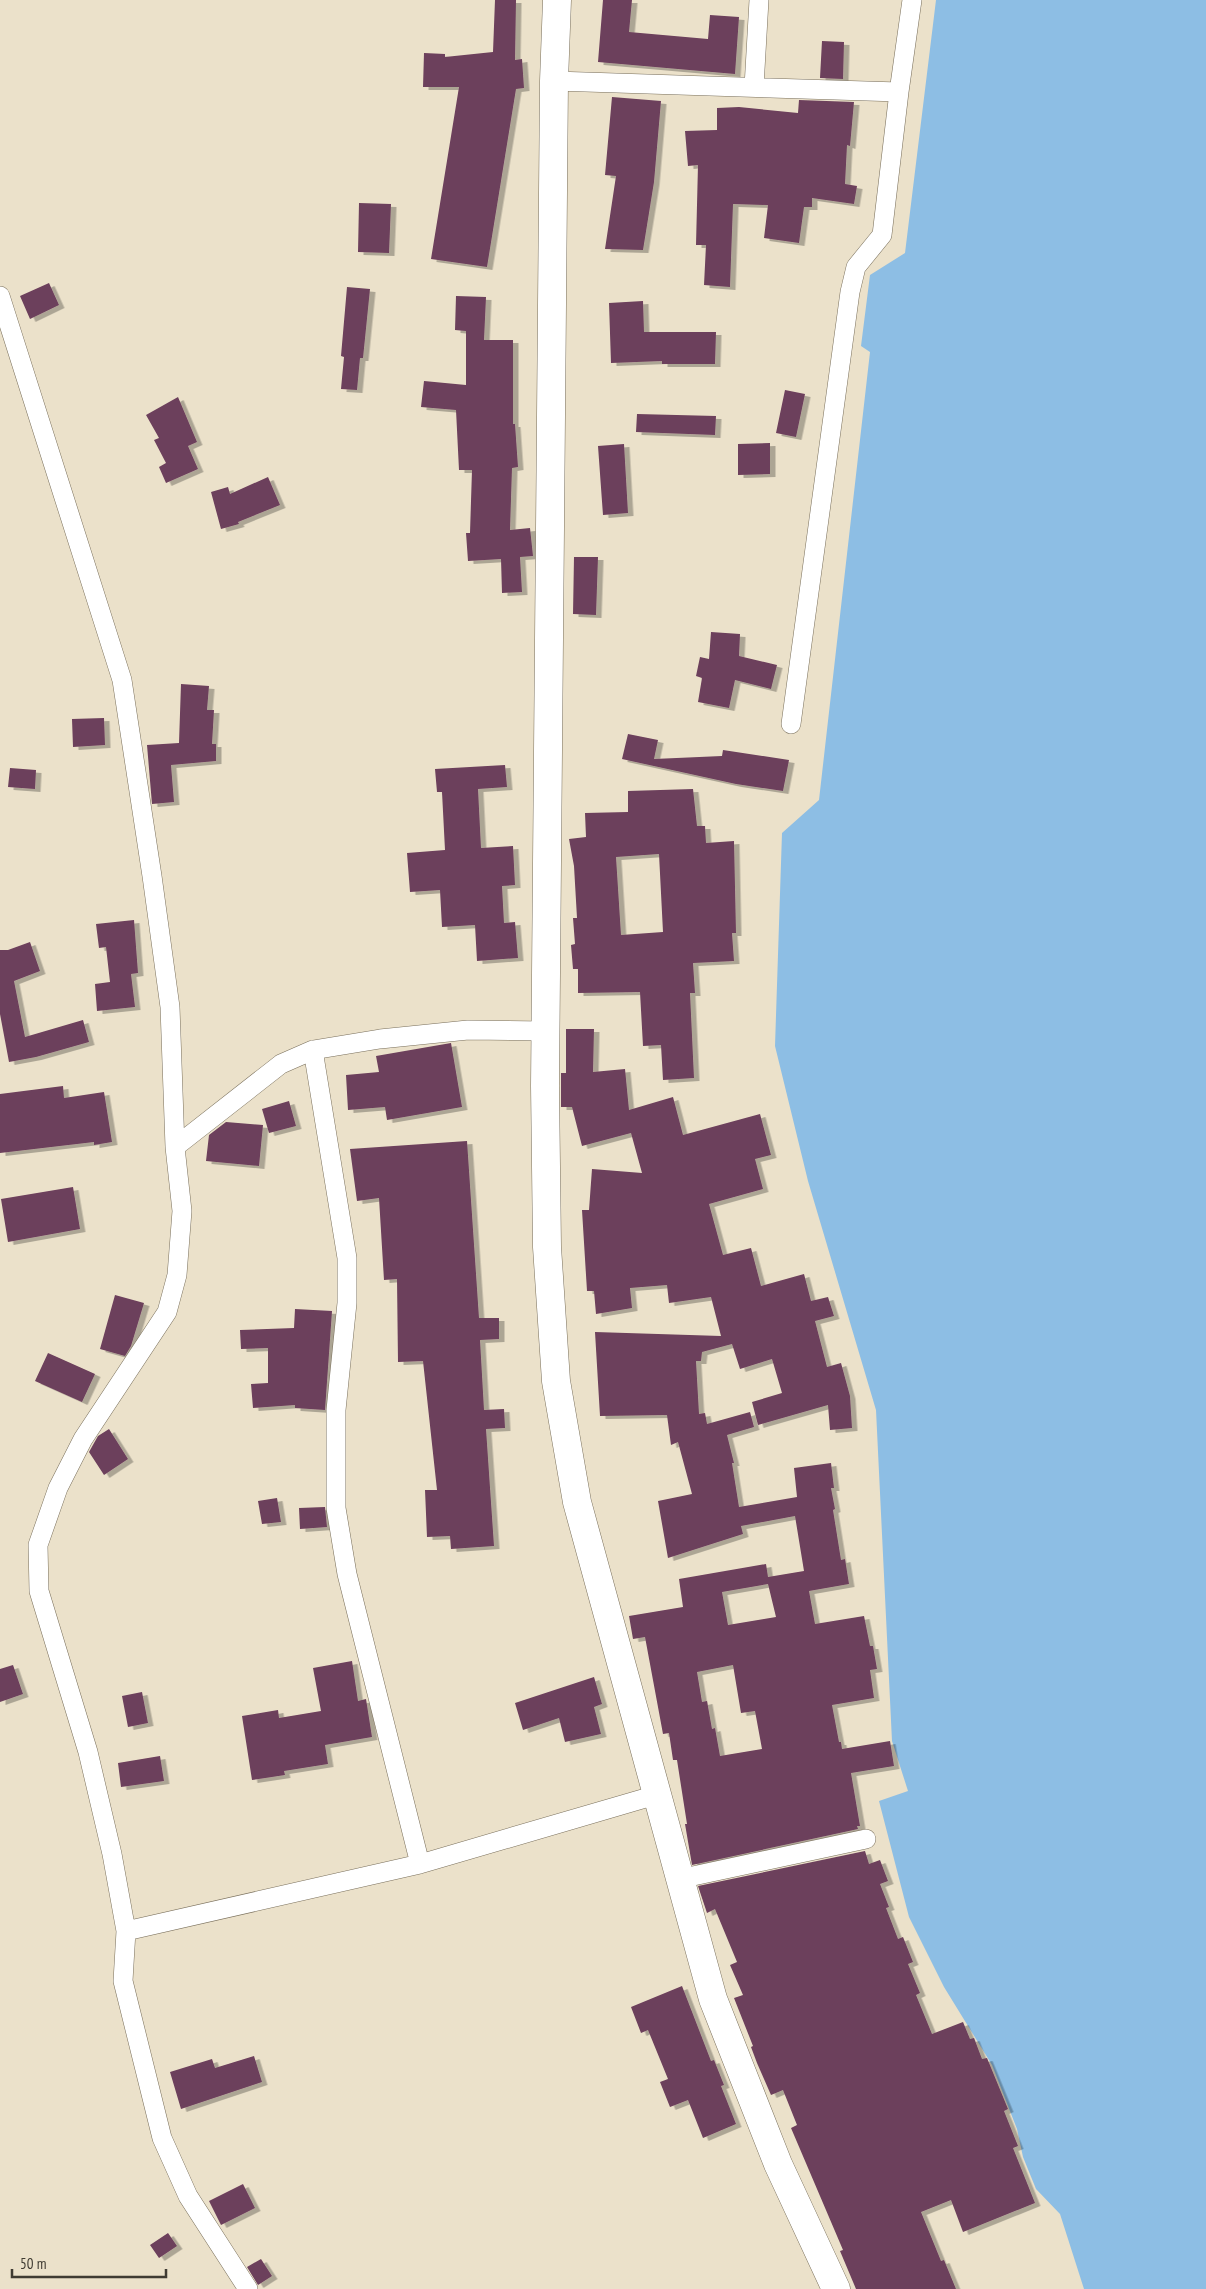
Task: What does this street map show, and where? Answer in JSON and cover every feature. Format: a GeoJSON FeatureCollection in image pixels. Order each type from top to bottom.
{"type":"FeatureCollection","features":[{"type":"Feature","properties":{"kind":"highway"},"geometry":{"type":"LineString","coordinates":[[557,0],[554,81],[545,1031],[547,1247],[556,1381],[577,1502],[713,1999],[778,2164],[836,2289]]}},
{"type":"Feature","properties":{"kind":"street"},"geometry":{"type":"LineString","coordinates":[[754,88],[759,0]]}},
{"type":"Feature","properties":{"kind":"street"},"geometry":{"type":"LineString","coordinates":[[790,724],[850,292],[856,268],[882,235],[898,92],[912,0]]}},
{"type":"Feature","properties":{"kind":"street"},"geometry":{"type":"LineString","coordinates":[[554,81],[898,92]]}},
{"type":"Feature","properties":{"kind":"street"},"geometry":{"type":"LineString","coordinates":[[0,296],[122,680],[170,1007],[176,1147],[182,1210],[177,1275],[167,1312],[83,1439],[58,1488],[38,1545],[39,1591],[88,1752],[112,1854],[126,1931],[123,1981],[162,2138],[188,2196],[248,2289]]}},
{"type":"Feature","properties":{"kind":"street"},"geometry":{"type":"LineString","coordinates":[[176,1147],[282,1064],[312,1050],[380,1039],[468,1030],[545,1031]]}},
{"type":"Feature","properties":{"kind":"street"},"geometry":{"type":"LineString","coordinates":[[312,1050],[347,1258],[347,1303],[336,1410],[336,1508],[347,1574],[420,1864]]}},
{"type":"Feature","properties":{"kind":"street"},"geometry":{"type":"LineString","coordinates":[[126,1931],[420,1864],[656,1795]]}},
{"type":"Feature","properties":{"kind":"street"},"geometry":{"type":"LineString","coordinates":[[679,1879],[866,1839]]}},
{"type":"Feature","properties":{"kind":"water"},"geometry":{"type":"Polygon","coordinates":[[[936,0],[1206,0],[1206,2289],[1084,2289],[1060,2214],[1036,2189],[1023,2157],[1017,2129],[992,2065],[944,1987],[909,1917],[879,1801],[908,1791],[892,1741],[876,1410],[808,1181],[775,1046],[782,833],[819,800],[870,352],[861,346],[870,275],[905,253],[936,0]]]}},
{"type":"Feature","properties":{"kind":"building"},"geometry":{"type":"Polygon","coordinates":[[[495,0],[516,0],[515,60],[522,59],[524,88],[516,89],[487,267],[431,259],[459,87],[423,87],[424,53],[445,54],[445,57],[493,52],[495,0]]]}},
{"type":"Feature","properties":{"kind":"building"},"geometry":{"type":"Polygon","coordinates":[[[603,0],[632,0],[629,32],[708,39],[710,15],[739,17],[735,74],[598,62],[603,0]]]}},
{"type":"Feature","properties":{"kind":"building"},"geometry":{"type":"Polygon","coordinates":[[[822,41],[844,42],[843,79],[820,78],[822,41]]]}},
{"type":"Feature","properties":{"kind":"building"},"geometry":{"type":"Polygon","coordinates":[[[612,97],[661,101],[654,182],[643,250],[605,249],[616,176],[605,175],[612,97]]]}},
{"type":"Feature","properties":{"kind":"building"},"geometry":{"type":"Polygon","coordinates":[[[799,100],[854,102],[850,146],[847,145],[845,184],[857,186],[854,204],[812,198],[812,207],[804,207],[799,243],[764,238],[768,205],[733,204],[730,287],[704,285],[706,245],[696,245],[698,165],[688,166],[685,131],[717,130],[717,108],[739,107],[798,113],[799,100]]]}},
{"type":"Feature","properties":{"kind":"building"},"geometry":{"type":"Polygon","coordinates":[[[359,203],[391,204],[389,253],[358,252],[359,203]]]}},
{"type":"Feature","properties":{"kind":"building"},"geometry":{"type":"Polygon","coordinates":[[[49,283],[59,305],[30,319],[20,296],[49,283]]]}},
{"type":"Feature","properties":{"kind":"building"},"geometry":{"type":"Polygon","coordinates":[[[347,287],[370,289],[363,358],[360,358],[357,390],[341,389],[344,357],[341,356],[347,287]]]}},
{"type":"Feature","properties":{"kind":"building"},"geometry":{"type":"Polygon","coordinates":[[[456,296],[486,297],[484,340],[513,340],[513,424],[515,424],[518,467],[512,468],[510,530],[530,528],[533,556],[520,557],[522,592],[502,593],[501,559],[468,561],[466,533],[470,533],[472,470],[459,470],[456,410],[421,407],[424,381],[466,385],[466,331],[455,330],[456,296]]]}},
{"type":"Feature","properties":{"kind":"building"},"geometry":{"type":"Polygon","coordinates":[[[643,301],[644,332],[716,332],[715,364],[662,364],[662,361],[611,363],[609,303],[643,301]]]}},
{"type":"Feature","properties":{"kind":"building"},"geometry":{"type":"Polygon","coordinates":[[[785,390],[805,394],[796,437],[776,433],[785,390]]]}},
{"type":"Feature","properties":{"kind":"building"},"geometry":{"type":"Polygon","coordinates":[[[178,397],[197,442],[188,446],[198,469],[166,483],[159,467],[166,463],[154,440],[159,438],[146,415],[178,397]]]}},
{"type":"Feature","properties":{"kind":"building"},"geometry":{"type":"Polygon","coordinates":[[[637,414],[716,416],[715,435],[636,432],[637,414]]]}},
{"type":"Feature","properties":{"kind":"building"},"geometry":{"type":"Polygon","coordinates":[[[770,443],[770,474],[738,475],[738,444],[770,443]]]}},
{"type":"Feature","properties":{"kind":"building"},"geometry":{"type":"Polygon","coordinates":[[[624,444],[628,513],[603,515],[598,446],[624,444]]]}},
{"type":"Feature","properties":{"kind":"building"},"geometry":{"type":"Polygon","coordinates":[[[268,477],[280,505],[238,522],[239,524],[221,529],[211,492],[228,487],[230,494],[268,477]]]}},
{"type":"Feature","properties":{"kind":"building"},"geometry":{"type":"Polygon","coordinates":[[[574,557],[598,557],[596,615],[573,614],[574,557]]]}},
{"type":"Feature","properties":{"kind":"building"},"geometry":{"type":"Polygon","coordinates":[[[711,632],[740,634],[739,656],[777,665],[771,689],[735,680],[729,708],[698,702],[702,678],[696,676],[700,657],[709,659],[711,632]]]}},
{"type":"Feature","properties":{"kind":"building"},"geometry":{"type":"Polygon","coordinates":[[[181,684],[209,686],[207,710],[214,710],[212,744],[216,744],[216,761],[171,765],[174,802],[152,804],[147,745],[179,743],[181,684]]]}},
{"type":"Feature","properties":{"kind":"building"},"geometry":{"type":"Polygon","coordinates":[[[104,718],[105,745],[73,747],[72,719],[104,718]]]}},
{"type":"Feature","properties":{"kind":"building"},"geometry":{"type":"Polygon","coordinates":[[[628,734],[658,740],[654,759],[722,756],[723,750],[789,760],[783,791],[736,784],[622,759],[628,734]]]}},
{"type":"Feature","properties":{"kind":"building"},"geometry":{"type":"Polygon","coordinates":[[[505,765],[507,787],[478,789],[481,848],[513,846],[515,885],[502,886],[504,923],[515,922],[518,958],[477,961],[475,925],[442,927],[440,890],[410,892],[407,853],[445,850],[442,792],[437,792],[435,769],[505,765]]]}},
{"type":"Feature","properties":{"kind":"building"},"geometry":{"type":"Polygon","coordinates":[[[10,768],[36,770],[35,789],[8,787],[10,768]]]}},
{"type":"Feature","properties":{"kind":"building"},"geometry":{"type":"Polygon","coordinates":[[[693,789],[697,826],[705,826],[706,843],[734,841],[736,933],[732,933],[734,961],[693,963],[695,993],[690,993],[694,1078],[663,1080],[661,1045],[643,1046],[640,992],[578,993],[578,969],[573,969],[571,945],[575,944],[573,918],[577,918],[574,866],[569,839],[586,837],[585,813],[628,812],[628,791],[693,789]],[[659,854],[616,857],[621,935],[663,932],[659,854]]]}},
{"type":"Feature","properties":{"kind":"building"},"geometry":{"type":"Polygon","coordinates":[[[134,920],[138,973],[131,974],[135,1007],[97,1011],[95,984],[110,982],[106,947],[99,948],[96,924],[134,920]]]}},
{"type":"Feature","properties":{"kind":"building"},"geometry":{"type":"Polygon","coordinates":[[[30,942],[40,971],[14,981],[25,1037],[83,1020],[89,1042],[36,1057],[9,1062],[0,1014],[0,950],[8,950],[30,942]]]}},
{"type":"Feature","properties":{"kind":"building"},"geometry":{"type":"Polygon","coordinates":[[[566,1029],[594,1029],[593,1072],[625,1069],[629,1110],[673,1097],[683,1135],[760,1114],[771,1155],[755,1159],[763,1189],[709,1204],[723,1255],[751,1248],[761,1286],[804,1274],[811,1301],[828,1297],[834,1316],[815,1321],[827,1367],[841,1363],[850,1396],[852,1428],[830,1430],[828,1405],[758,1425],[752,1402],[782,1393],[772,1359],[740,1369],[732,1344],[702,1352],[701,1361],[696,1361],[699,1414],[705,1413],[707,1424],[750,1412],[754,1427],[727,1435],[734,1463],[732,1463],[739,1507],[797,1497],[794,1468],[831,1463],[834,1488],[831,1488],[835,1509],[833,1510],[841,1560],[845,1559],[849,1584],[809,1591],[815,1624],[864,1616],[870,1646],[873,1646],[877,1669],[870,1670],[874,1698],[832,1705],[839,1742],[841,1742],[842,1749],[890,1741],[894,1766],[851,1773],[860,1826],[857,1826],[858,1829],[692,1865],[677,1760],[673,1760],[669,1733],[663,1734],[645,1637],[633,1639],[629,1616],[683,1607],[679,1579],[766,1564],[768,1577],[804,1571],[795,1516],[741,1526],[743,1534],[668,1558],[658,1501],[692,1494],[678,1442],[671,1445],[667,1415],[600,1416],[595,1332],[721,1336],[711,1297],[669,1303],[667,1285],[630,1288],[632,1308],[596,1314],[594,1291],[587,1291],[582,1210],[589,1210],[592,1169],[642,1173],[631,1133],[582,1146],[572,1107],[561,1107],[561,1073],[566,1073],[566,1029]],[[768,1584],[722,1592],[728,1625],[776,1617],[768,1584]],[[733,1665],[697,1672],[702,1702],[707,1701],[712,1729],[715,1728],[720,1756],[762,1749],[755,1711],[741,1713],[733,1665]]]}},
{"type":"Feature","properties":{"kind":"building"},"geometry":{"type":"Polygon","coordinates":[[[451,1043],[462,1107],[387,1120],[385,1107],[348,1110],[346,1075],[379,1072],[376,1056],[451,1043]]]}},
{"type":"Feature","properties":{"kind":"building"},"geometry":{"type":"Polygon","coordinates":[[[63,1086],[64,1098],[104,1092],[112,1142],[94,1145],[94,1142],[0,1153],[0,1094],[63,1086]]]}},
{"type":"Feature","properties":{"kind":"building"},"geometry":{"type":"Polygon","coordinates":[[[289,1101],[296,1126],[269,1133],[262,1109],[289,1101]]]}},
{"type":"Feature","properties":{"kind":"building"},"geometry":{"type":"Polygon","coordinates":[[[226,1122],[263,1125],[259,1166],[206,1161],[209,1135],[226,1122]]]}},
{"type":"Feature","properties":{"kind":"building"},"geometry":{"type":"Polygon","coordinates":[[[467,1141],[479,1318],[499,1318],[499,1339],[480,1340],[484,1410],[504,1409],[505,1428],[486,1429],[494,1546],[451,1549],[450,1536],[427,1537],[425,1490],[437,1490],[423,1361],[398,1362],[397,1279],[384,1280],[379,1198],[357,1201],[350,1149],[467,1141]]]}},
{"type":"Feature","properties":{"kind":"building"},"geometry":{"type":"Polygon","coordinates":[[[73,1187],[80,1229],[8,1242],[1,1199],[73,1187]]]}},
{"type":"Feature","properties":{"kind":"building"},"geometry":{"type":"Polygon","coordinates":[[[115,1295],[144,1303],[131,1346],[125,1356],[100,1349],[115,1295]]]}},
{"type":"Feature","properties":{"kind":"building"},"geometry":{"type":"Polygon","coordinates":[[[295,1309],[332,1311],[325,1410],[295,1408],[295,1405],[253,1408],[251,1384],[268,1383],[268,1348],[241,1349],[240,1330],[294,1328],[295,1309]]]}},
{"type":"Feature","properties":{"kind":"building"},"geometry":{"type":"Polygon","coordinates":[[[48,1353],[95,1374],[82,1402],[35,1381],[48,1353]]]}},
{"type":"Feature","properties":{"kind":"building"},"geometry":{"type":"Polygon","coordinates":[[[109,1429],[128,1459],[104,1475],[89,1452],[98,1436],[109,1429]]]}},
{"type":"Feature","properties":{"kind":"building"},"geometry":{"type":"Polygon","coordinates":[[[277,1498],[281,1522],[262,1524],[258,1501],[277,1498]]]}},
{"type":"Feature","properties":{"kind":"building"},"geometry":{"type":"Polygon","coordinates":[[[325,1507],[327,1527],[300,1529],[299,1508],[325,1507]]]}},
{"type":"Feature","properties":{"kind":"building"},"geometry":{"type":"Polygon","coordinates":[[[352,1661],[358,1701],[366,1699],[372,1737],[325,1745],[328,1764],[284,1771],[285,1775],[252,1780],[242,1716],[278,1710],[279,1718],[321,1711],[313,1668],[352,1661]]]}},
{"type":"Feature","properties":{"kind":"building"},"geometry":{"type":"Polygon","coordinates":[[[13,1665],[23,1694],[0,1702],[0,1669],[13,1665]]]}},
{"type":"Feature","properties":{"kind":"building"},"geometry":{"type":"Polygon","coordinates":[[[594,1677],[602,1704],[594,1707],[601,1734],[565,1742],[559,1718],[523,1730],[515,1703],[594,1677]]]}},
{"type":"Feature","properties":{"kind":"building"},"geometry":{"type":"Polygon","coordinates":[[[142,1692],[148,1723],[128,1727],[122,1696],[142,1692]]]}},
{"type":"Feature","properties":{"kind":"building"},"geometry":{"type":"Polygon","coordinates":[[[160,1756],[164,1781],[121,1787],[118,1763],[160,1756]]]}},
{"type":"Feature","properties":{"kind":"building"},"geometry":{"type":"Polygon","coordinates":[[[865,1851],[869,1864],[880,1860],[888,1881],[880,1884],[889,1907],[886,1908],[898,1939],[903,1937],[913,1962],[908,1964],[920,1993],[916,1995],[932,2034],[963,2022],[970,2039],[974,2038],[982,2059],[987,2058],[1008,2109],[1004,2111],[1018,2146],[1013,2148],[1035,2203],[963,2232],[951,2200],[921,2212],[941,2261],[944,2260],[956,2289],[856,2289],[840,2251],[843,2250],[791,2128],[797,2125],[783,2090],[771,2095],[757,2063],[751,2047],[753,2046],[734,1998],[743,1995],[730,1965],[737,1962],[715,1909],[707,1913],[698,1886],[865,1851]]]}},
{"type":"Feature","properties":{"kind":"building"},"geometry":{"type":"Polygon","coordinates":[[[682,1986],[711,2061],[714,2060],[724,2085],[721,2086],[736,2124],[703,2138],[688,2100],[670,2107],[660,2082],[668,2079],[648,2030],[641,2033],[631,2007],[682,1986]]]}},
{"type":"Feature","properties":{"kind":"building"},"geometry":{"type":"Polygon","coordinates":[[[254,2056],[262,2082],[181,2109],[170,2072],[212,2059],[215,2068],[254,2056]]]}},
{"type":"Feature","properties":{"kind":"building"},"geometry":{"type":"Polygon","coordinates":[[[243,2184],[255,2208],[221,2225],[209,2201],[243,2184]]]}},
{"type":"Feature","properties":{"kind":"building"},"geometry":{"type":"Polygon","coordinates":[[[168,2233],[177,2246],[159,2258],[150,2245],[168,2233]]]}},
{"type":"Feature","properties":{"kind":"building"},"geometry":{"type":"Polygon","coordinates":[[[261,2259],[272,2276],[258,2285],[247,2267],[261,2259]]]}}]}
